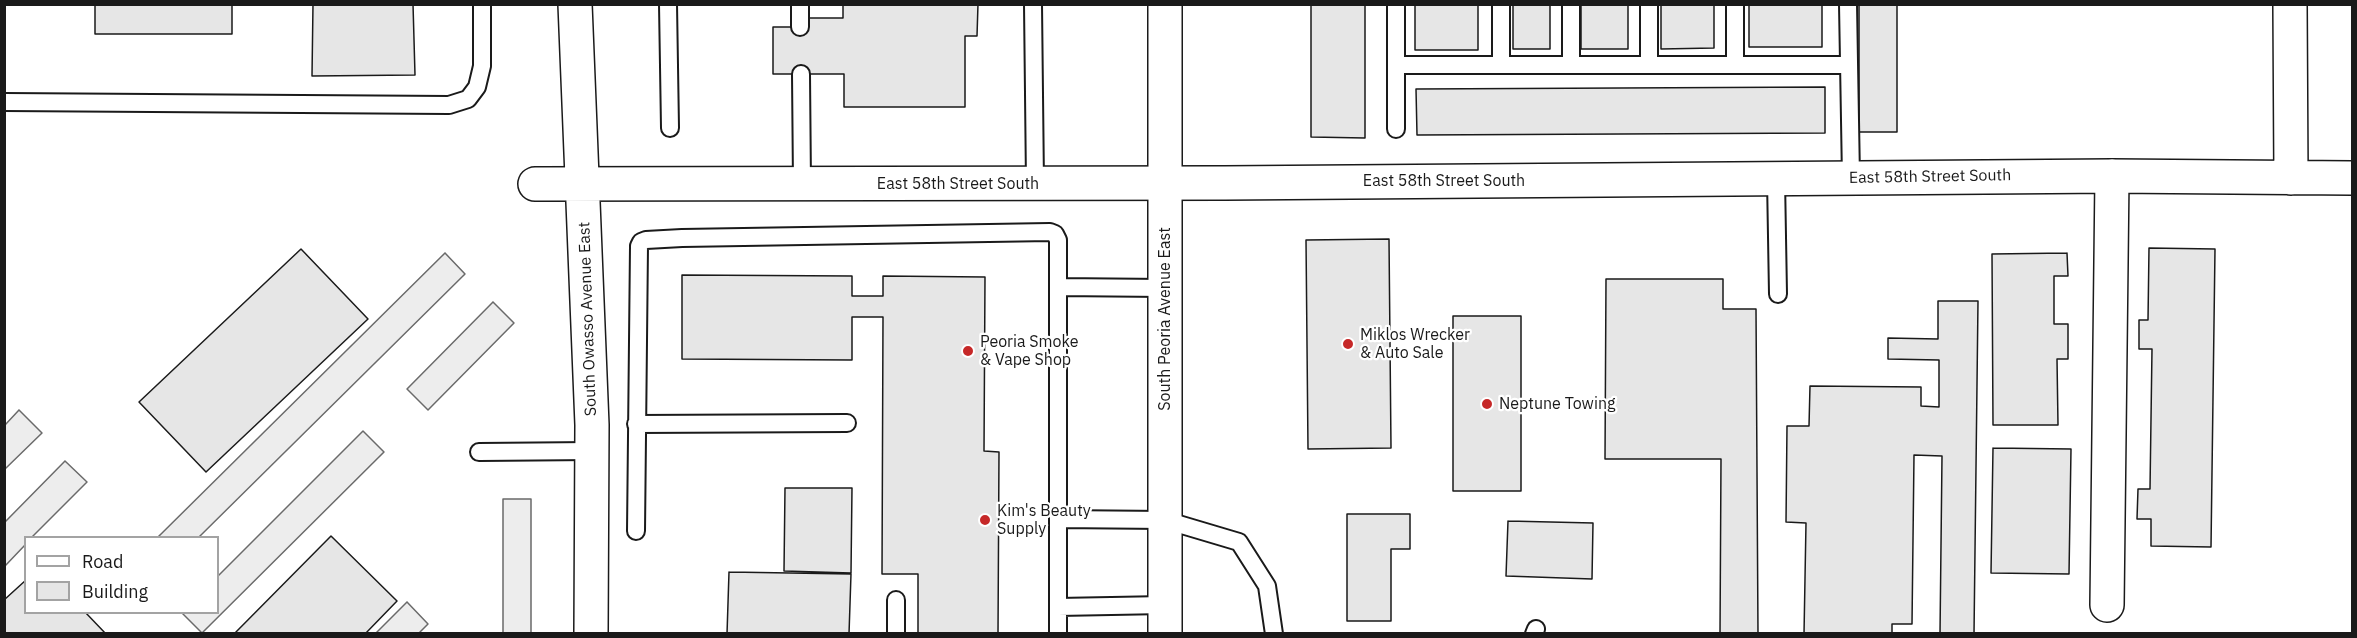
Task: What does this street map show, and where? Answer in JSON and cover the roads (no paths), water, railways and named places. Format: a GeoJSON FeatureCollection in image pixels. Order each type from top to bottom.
{"type":"FeatureCollection","features":[{"type":"Feature","properties":{"kind":"street","name":"South Owasso Avenue East"},"geometry":{"type":"LineString","coordinates":[[575,4],[592,451],[591,633]]}},
{"type":"Feature","properties":{"kind":"street","name":"South Peoria Avenue East"},"geometry":{"type":"LineString","coordinates":[[1165,4],[1165,619]]}},
{"type":"Feature","properties":{"kind":"street"},"geometry":{"type":"LineString","coordinates":[[2290,4],[2291,178]]}},
{"type":"Feature","properties":{"kind":"street","name":"East 58th Street South"},"geometry":{"type":"LineString","coordinates":[[536,184],[1035,184],[2112,176],[2352,178]]}},
{"type":"Feature","properties":{"kind":"street"},"geometry":{"type":"LineString","coordinates":[[2108,605],[2112,176]]}},
{"type":"Feature","properties":{"kind":"lane"},"geometry":{"type":"LineString","coordinates":[[4,102],[449,105],[468,99],[477,87],[482,66],[482,4]]}},
{"type":"Feature","properties":{"kind":"lane"},"geometry":{"type":"LineString","coordinates":[[668,4],[670,128]]}},
{"type":"Feature","properties":{"kind":"lane"},"geometry":{"type":"LineString","coordinates":[[800,4],[800,27]]}},
{"type":"Feature","properties":{"kind":"lane"},"geometry":{"type":"LineString","coordinates":[[1033,4],[1035,184]]}},
{"type":"Feature","properties":{"kind":"lane"},"geometry":{"type":"LineString","coordinates":[[1396,4],[1396,129]]}},
{"type":"Feature","properties":{"kind":"lane"},"geometry":{"type":"LineString","coordinates":[[1501,4],[1501,65]]}},
{"type":"Feature","properties":{"kind":"lane"},"geometry":{"type":"LineString","coordinates":[[1571,4],[1571,65]]}},
{"type":"Feature","properties":{"kind":"lane"},"geometry":{"type":"LineString","coordinates":[[1649,4],[1649,65]]}},
{"type":"Feature","properties":{"kind":"lane"},"geometry":{"type":"LineString","coordinates":[[1735,4],[1735,65]]}},
{"type":"Feature","properties":{"kind":"lane"},"geometry":{"type":"LineString","coordinates":[[1848,4],[1851,178]]}},
{"type":"Feature","properties":{"kind":"lane"},"geometry":{"type":"LineString","coordinates":[[1396,65],[1849,65]]}},
{"type":"Feature","properties":{"kind":"lane"},"geometry":{"type":"LineString","coordinates":[[801,74],[802,184]]}},
{"type":"Feature","properties":{"kind":"lane"},"geometry":{"type":"LineString","coordinates":[[1776,179],[1778,294]]}},
{"type":"Feature","properties":{"kind":"lane"},"geometry":{"type":"LineString","coordinates":[[636,531],[639,246],[646,240],[1050,232],[1055,234],[1058,240],[1059,633]]}},
{"type":"Feature","properties":{"kind":"lane"},"geometry":{"type":"LineString","coordinates":[[1059,286],[1165,288]]}},
{"type":"Feature","properties":{"kind":"lane"},"geometry":{"type":"LineString","coordinates":[[636,424],[847,423]]}},
{"type":"Feature","properties":{"kind":"lane"},"geometry":{"type":"LineString","coordinates":[[479,452],[592,451]]}},
{"type":"Feature","properties":{"kind":"lane"},"geometry":{"type":"LineString","coordinates":[[1059,519],[1165,520],[1239,542],[1267,586],[1274,633]]}},
{"type":"Feature","properties":{"kind":"lane"},"geometry":{"type":"LineString","coordinates":[[896,600],[896,633]]}},
{"type":"Feature","properties":{"kind":"lane"},"geometry":{"type":"LineString","coordinates":[[1059,606],[1165,619]]}},
{"type":"Feature","properties":{"kind":"place","name":"Miklos Wrecker & Auto Sale"},"geometry":{"type":"Point","coordinates":[1348,344]}},
{"type":"Feature","properties":{"kind":"place","name":"Peoria Smoke & Vape Shop"},"geometry":{"type":"Point","coordinates":[968,351]}},
{"type":"Feature","properties":{"kind":"place","name":"Neptune Towing"},"geometry":{"type":"Point","coordinates":[1487,404]}},
{"type":"Feature","properties":{"kind":"place","name":"Kim's Beauty Supply"},"geometry":{"type":"Point","coordinates":[985,520]}}]}
